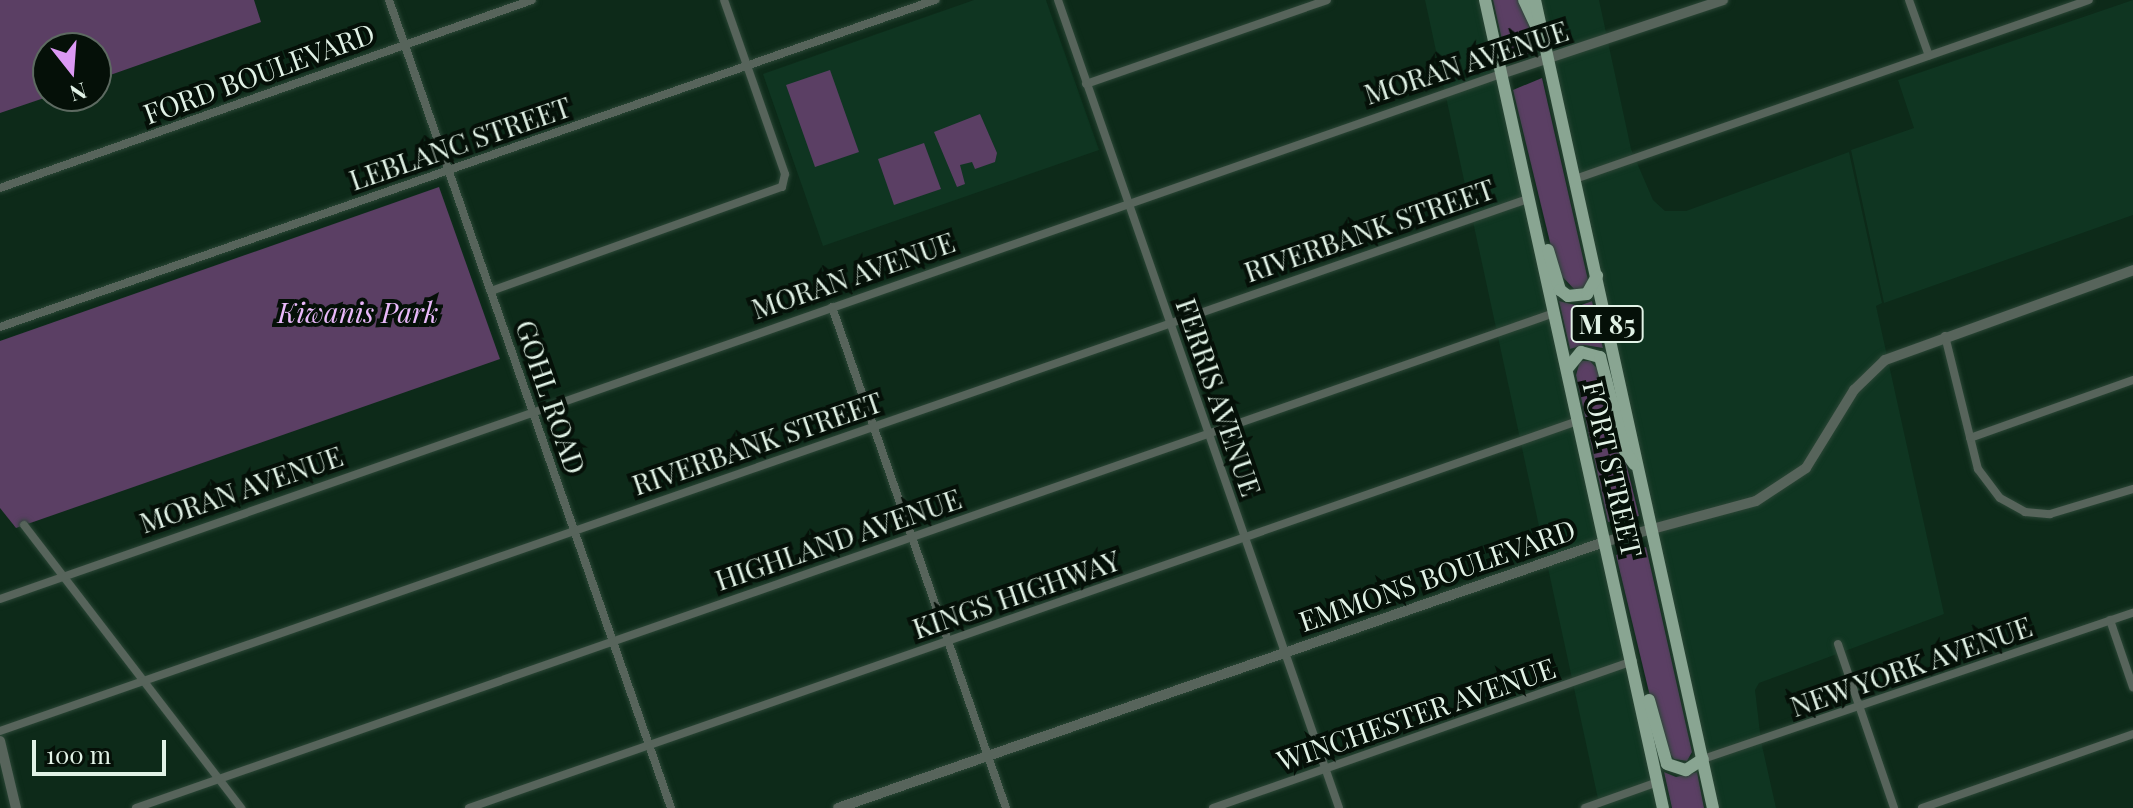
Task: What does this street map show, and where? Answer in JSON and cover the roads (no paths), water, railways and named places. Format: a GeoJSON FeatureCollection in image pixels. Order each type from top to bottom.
{"type":"FeatureCollection","features":[{"type":"Feature","properties":{"kind":"main road","name":"FORT STREET"},"geometry":{"type":"LineString","coordinates":[[1485,0],[1604,542],[1633,659],[1663,808]]}},
{"type":"Feature","properties":{"kind":"main road"},"geometry":{"type":"LineString","coordinates":[[1524,0],[1544,39]]}},
{"type":"Feature","properties":{"kind":"main road","name":"M 85"},"geometry":{"type":"LineString","coordinates":[[1535,0],[1597,276],[1595,290]]}},
{"type":"Feature","properties":{"kind":"main road"},"geometry":{"type":"LineString","coordinates":[[1525,184],[1536,201],[1560,290],[1576,298],[1595,290]]}},
{"type":"Feature","properties":{"kind":"main road","name":"FORT STREET"},"geometry":{"type":"LineString","coordinates":[[1595,290],[1713,808]]}},
{"type":"Feature","properties":{"kind":"main road"},"geometry":{"type":"LineString","coordinates":[[1567,369],[1581,352],[1600,357],[1625,451],[1638,470]]}},
{"type":"Feature","properties":{"kind":"main road"},"geometry":{"type":"LineString","coordinates":[[1633,659],[1640,667],[1667,764],[1686,770],[1703,759]]}},
{"type":"Feature","properties":{"kind":"street","name":"GOHL ROAD"},"geometry":{"type":"LineString","coordinates":[[389,0],[671,808]]}},
{"type":"Feature","properties":{"kind":"street","name":"FORD BOULEVARD"},"geometry":{"type":"LineString","coordinates":[[0,188],[532,0]]}},
{"type":"Feature","properties":{"kind":"street"},"geometry":{"type":"LineString","coordinates":[[491,291],[785,184],[724,0]]}},
{"type":"Feature","properties":{"kind":"street","name":"LEBLANC STREET"},"geometry":{"type":"LineString","coordinates":[[0,327],[935,0]]}},
{"type":"Feature","properties":{"kind":"street","name":"FERRIS AVENUE"},"geometry":{"type":"LineString","coordinates":[[1058,0],[1339,808]]}},
{"type":"Feature","properties":{"kind":"street"},"geometry":{"type":"LineString","coordinates":[[1086,84],[1327,0]]}},
{"type":"Feature","properties":{"kind":"street","name":"MORAN AVENUE"},"geometry":{"type":"LineString","coordinates":[[0,599],[1501,74],[1549,61],[1723,0]]}},
{"type":"Feature","properties":{"kind":"street"},"geometry":{"type":"LineString","coordinates":[[1909,0],[1929,56]]}},
{"type":"Feature","properties":{"kind":"street"},"geometry":{"type":"LineString","coordinates":[[1575,179],[2089,0]]}},
{"type":"Feature","properties":{"kind":"street","name":"RIVERBANK STREET"},"geometry":{"type":"LineString","coordinates":[[0,731],[1528,199]]}},
{"type":"Feature","properties":{"kind":"street","name":"EMMONS BOULEVARD"},"geometry":{"type":"LineString","coordinates":[[838,808],[1604,542],[1756,501],[1785,487],[1806,468],[1871,371],[1900,352],[2133,270]]}},
{"type":"Feature","properties":{"kind":"street"},"geometry":{"type":"LineString","coordinates":[[832,307],[1006,808]]}},
{"type":"Feature","properties":{"kind":"street","name":"HIGHLAND AVENUE"},"geometry":{"type":"LineString","coordinates":[[136,808],[1554,313]]}},
{"type":"Feature","properties":{"kind":"street"},"geometry":{"type":"LineString","coordinates":[[1945,336],[1970,438],[1989,488],[2025,512],[2059,513],[2133,489]]}},
{"type":"Feature","properties":{"kind":"street"},"geometry":{"type":"LineString","coordinates":[[1970,438],[2133,380]]}},
{"type":"Feature","properties":{"kind":"street","name":"KINGS HIGHWAY"},"geometry":{"type":"LineString","coordinates":[[469,808],[1578,421]]}},
{"type":"Feature","properties":{"kind":"street"},"geometry":{"type":"LineString","coordinates":[[24,525],[241,808]]}},
{"type":"Feature","properties":{"kind":"street","name":"NEW YORK AVENUE"},"geometry":{"type":"LineString","coordinates":[[1703,759],[2133,613]]}},
{"type":"Feature","properties":{"kind":"street"},"geometry":{"type":"LineString","coordinates":[[2110,620],[2133,687]]}},
{"type":"Feature","properties":{"kind":"street"},"geometry":{"type":"LineString","coordinates":[[1838,644],[1894,808]]}},
{"type":"Feature","properties":{"kind":"street","name":"WINCHESTER AVENUE"},"geometry":{"type":"LineString","coordinates":[[1213,808],[1633,659]]}},
{"type":"Feature","properties":{"kind":"street"},"geometry":{"type":"LineString","coordinates":[[1922,808],[2133,734]]}},
{"type":"Feature","properties":{"kind":"street"},"geometry":{"type":"LineString","coordinates":[[0,741],[16,808]]}},
{"type":"Feature","properties":{"kind":"street"},"geometry":{"type":"LineString","coordinates":[[1585,808],[1658,782]]}},
{"type":"Feature","properties":{"kind":"park label","name":"Kiwanis Park"},"geometry":{"type":"Point","coordinates":[358,312]}}]}
